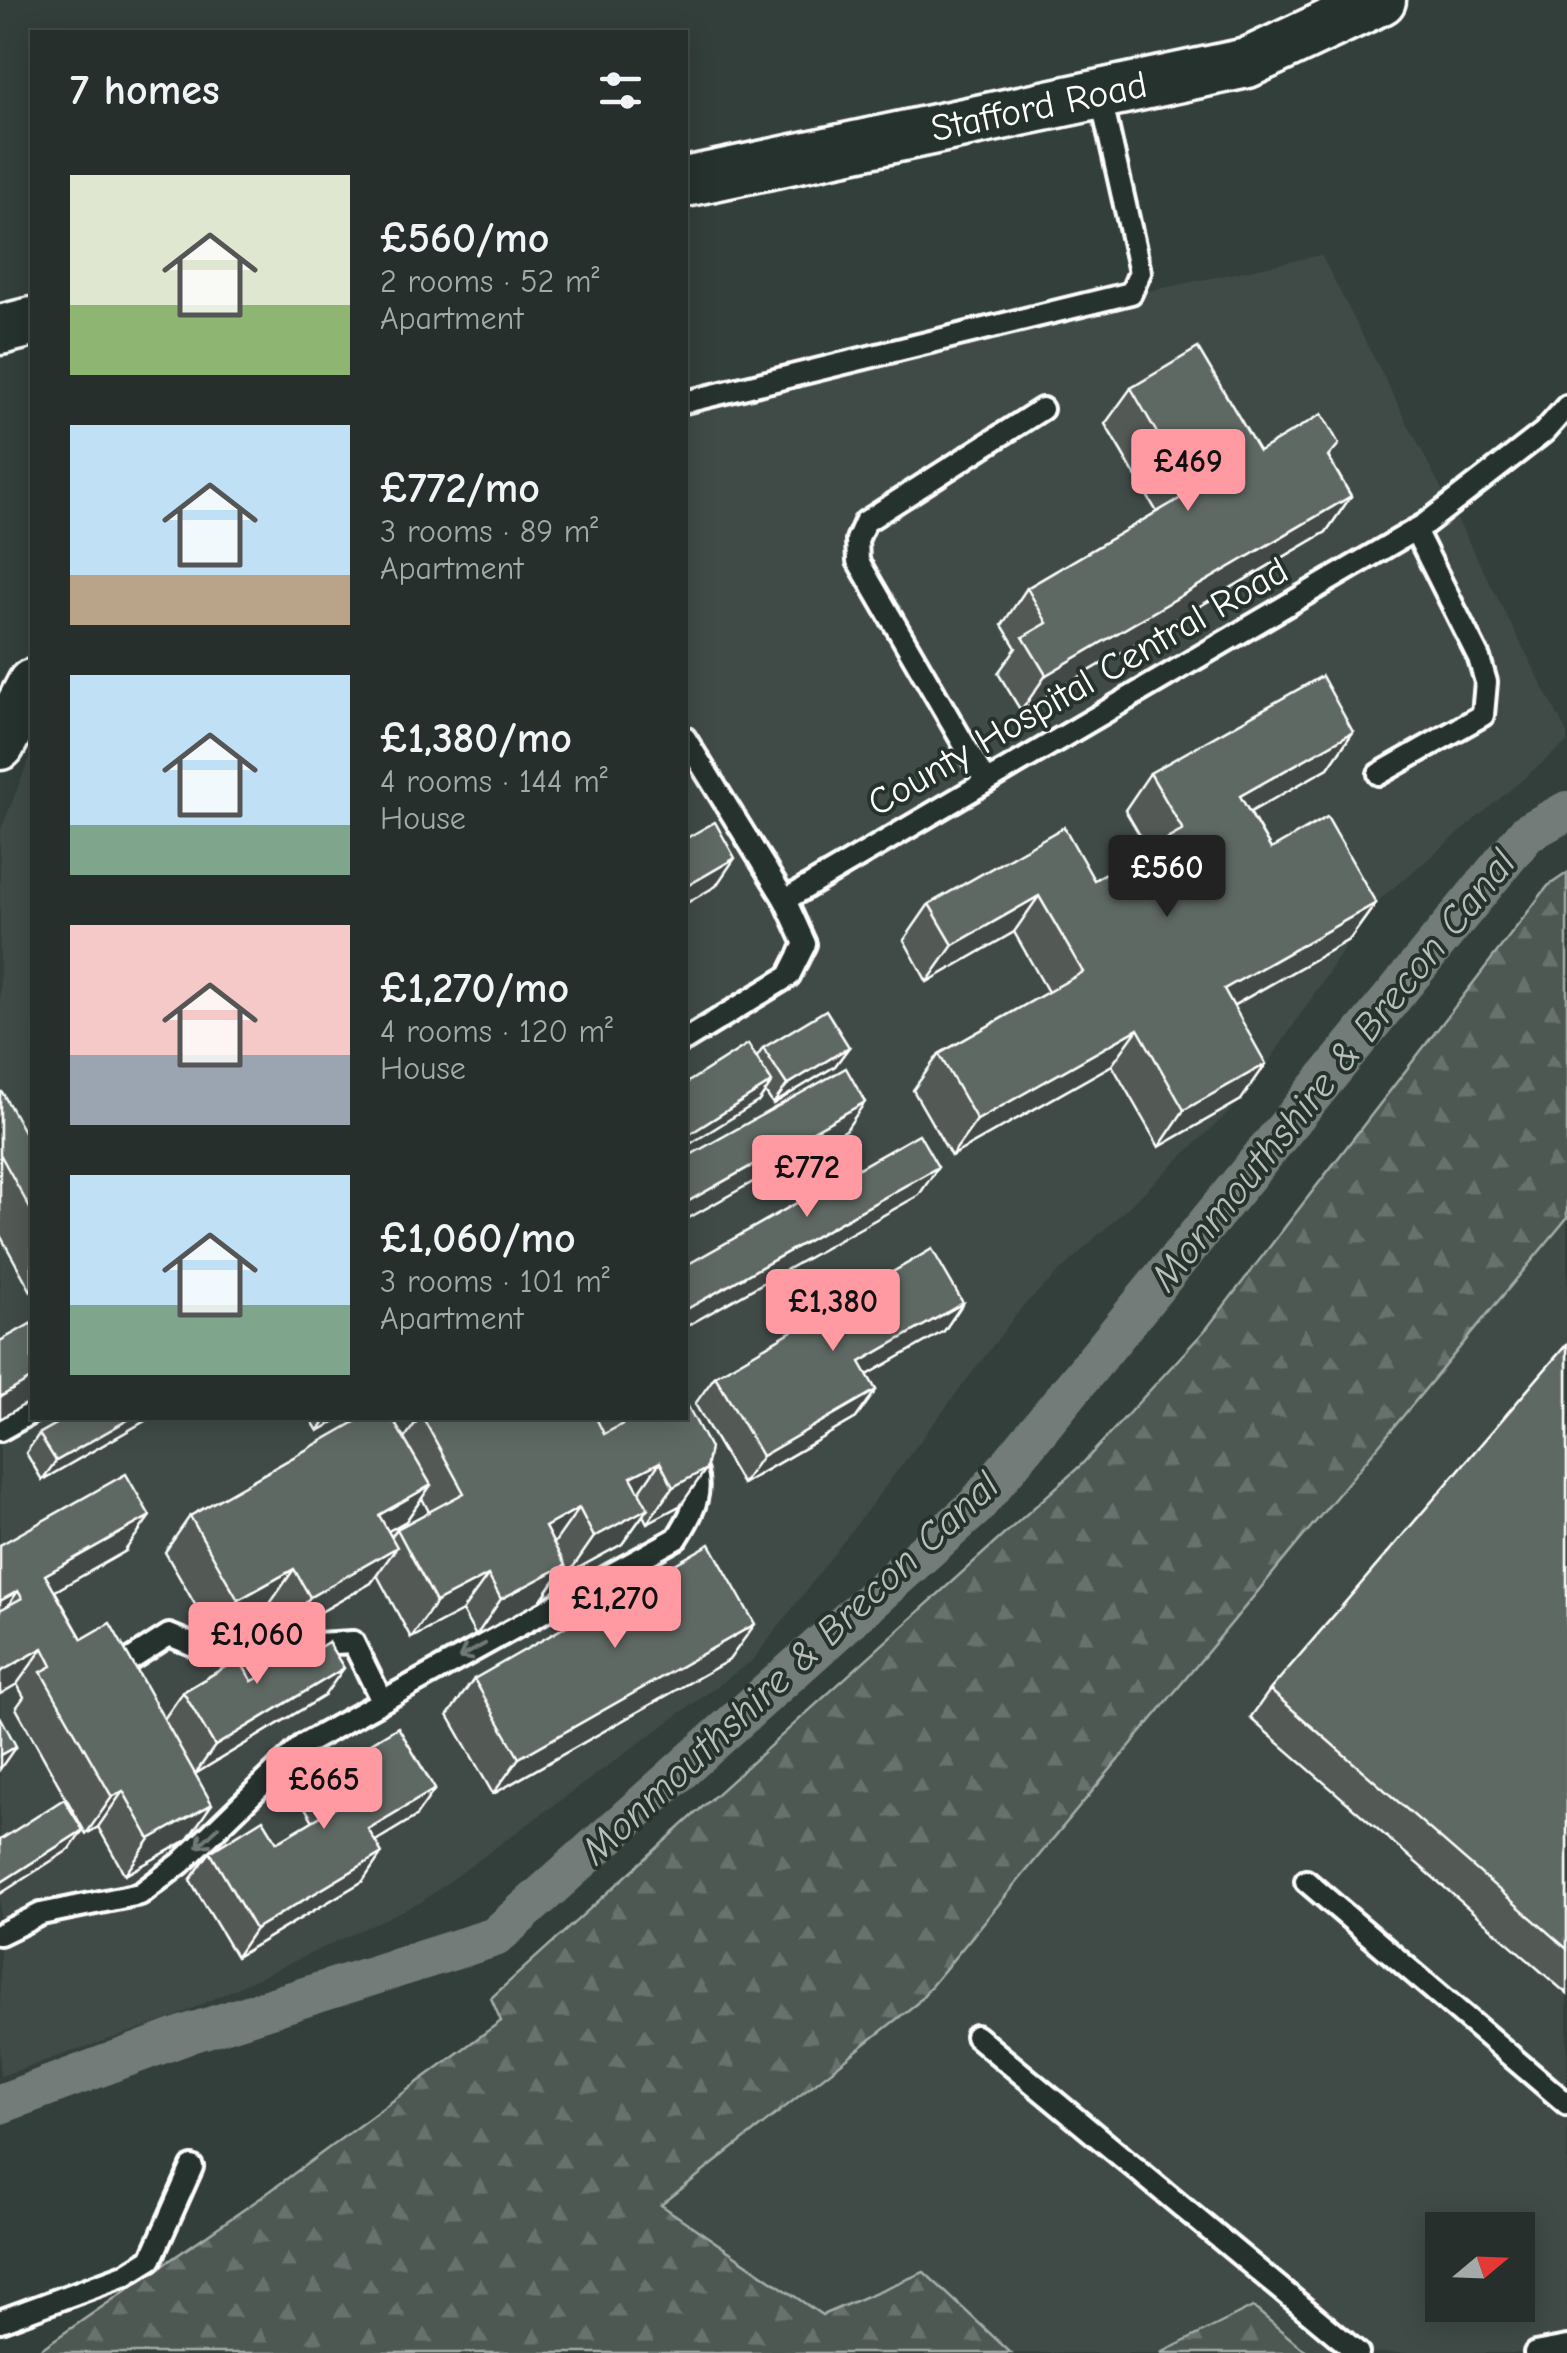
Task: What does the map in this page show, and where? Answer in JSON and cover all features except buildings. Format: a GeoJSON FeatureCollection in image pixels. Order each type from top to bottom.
{"type":"FeatureCollection","features":[{"type":"Feature","properties":{"kind":"street","name":"Stafford Road"},"geometry":{"type":"LineString","coordinates":[[688,181],[1247,63],[1381,0]]}},
{"type":"Feature","properties":{"kind":"street"},"geometry":{"type":"LineString","coordinates":[[0,330],[30,322]]}},
{"type":"Feature","properties":{"kind":"street"},"geometry":{"type":"LineString","coordinates":[[0,745],[30,688]]}},
{"type":"Feature","properties":{"kind":"lane"},"geometry":{"type":"LineString","coordinates":[[688,401],[1131,293],[1140,272],[1100,94]]}},
{"type":"Feature","properties":{"kind":"lane","name":"County Hospital Central Road"},"geometry":{"type":"LineString","coordinates":[[785,900],[1415,530],[1544,432],[1567,406]]}},
{"type":"Feature","properties":{"kind":"lane"},"geometry":{"type":"LineString","coordinates":[[986,782],[858,561],[857,540],[865,522],[1042,409]]}},
{"type":"Feature","properties":{"kind":"lane"},"geometry":{"type":"LineString","coordinates":[[1379,774],[1483,715],[1486,682],[1479,658],[1415,530]]}},
{"type":"Feature","properties":{"kind":"lane"},"geometry":{"type":"LineString","coordinates":[[688,743],[785,900],[805,944],[789,976],[688,1038]]}},
{"type":"Feature","properties":{"kind":"lane"},"geometry":{"type":"LineString","coordinates":[[0,1430],[30,1413]]}},
{"type":"Feature","properties":{"kind":"lane"},"geometry":{"type":"LineString","coordinates":[[0,1934],[42,1914],[140,1894],[182,1863],[303,1744],[676,1538],[698,1506],[696,1469],[681,1444]]}},
{"type":"Feature","properties":{"kind":"lane"},"geometry":{"type":"LineString","coordinates":[[116,1669],[170,1635],[206,1650],[353,1642],[382,1700]]}},
{"type":"Feature","properties":{"kind":"lane"},"geometry":{"type":"LineString","coordinates":[[1306,1881],[1567,2104]]}},
{"type":"Feature","properties":{"kind":"lane"},"geometry":{"type":"LineString","coordinates":[[976,2036],[1358,2353]]}},
{"type":"Feature","properties":{"kind":"lane"},"geometry":{"type":"LineString","coordinates":[[0,2321],[126,2275],[151,2259],[192,2167]]}},
{"type":"Feature","properties":{"kind":"lane"},"geometry":{"type":"LineString","coordinates":[[1535,2353],[1567,2347]]}},
{"type":"Feature","properties":{"kind":"shaded area"},"geometry":{"type":"Polygon","coordinates":[[[1321,255],[1567,733],[1567,742],[1373,905],[1247,1095],[1023,1306],[753,1660],[421,1902],[172,2018],[0,2076],[0,832],[30,757],[30,1420],[688,1420],[688,387],[1321,255]]]}},
{"type":"Feature","properties":{"kind":"shaded area"},"geometry":{"type":"Polygon","coordinates":[[[1567,1218],[1567,2353],[1308,2353],[1253,2307],[1161,2353],[1011,2353],[924,2272],[822,2315],[661,2205],[917,2003],[1567,1218]]]}},
{"type":"Feature","properties":{"kind":"green space"},"geometry":{"type":"Polygon","coordinates":[[[1567,873],[1567,1218],[917,2003],[661,2205],[822,2315],[924,2272],[1011,2353],[35,2353],[262,2197],[501,2021],[491,1998],[1081,1465],[1207,1328],[1548,886],[1567,873]]]}},
{"type":"Feature","properties":{"kind":"green space"},"geometry":{"type":"Polygon","coordinates":[[[1253,2307],[1308,2353],[1161,2353],[1253,2307]]]}},
{"type":"Feature","properties":{"kind":"waterway","name":"Monmouthshire & Brecon Canal"},"geometry":{"type":"LineString","coordinates":[[0,2104],[191,2033],[495,1937],[975,1507],[1527,833],[1567,811]]}}]}
